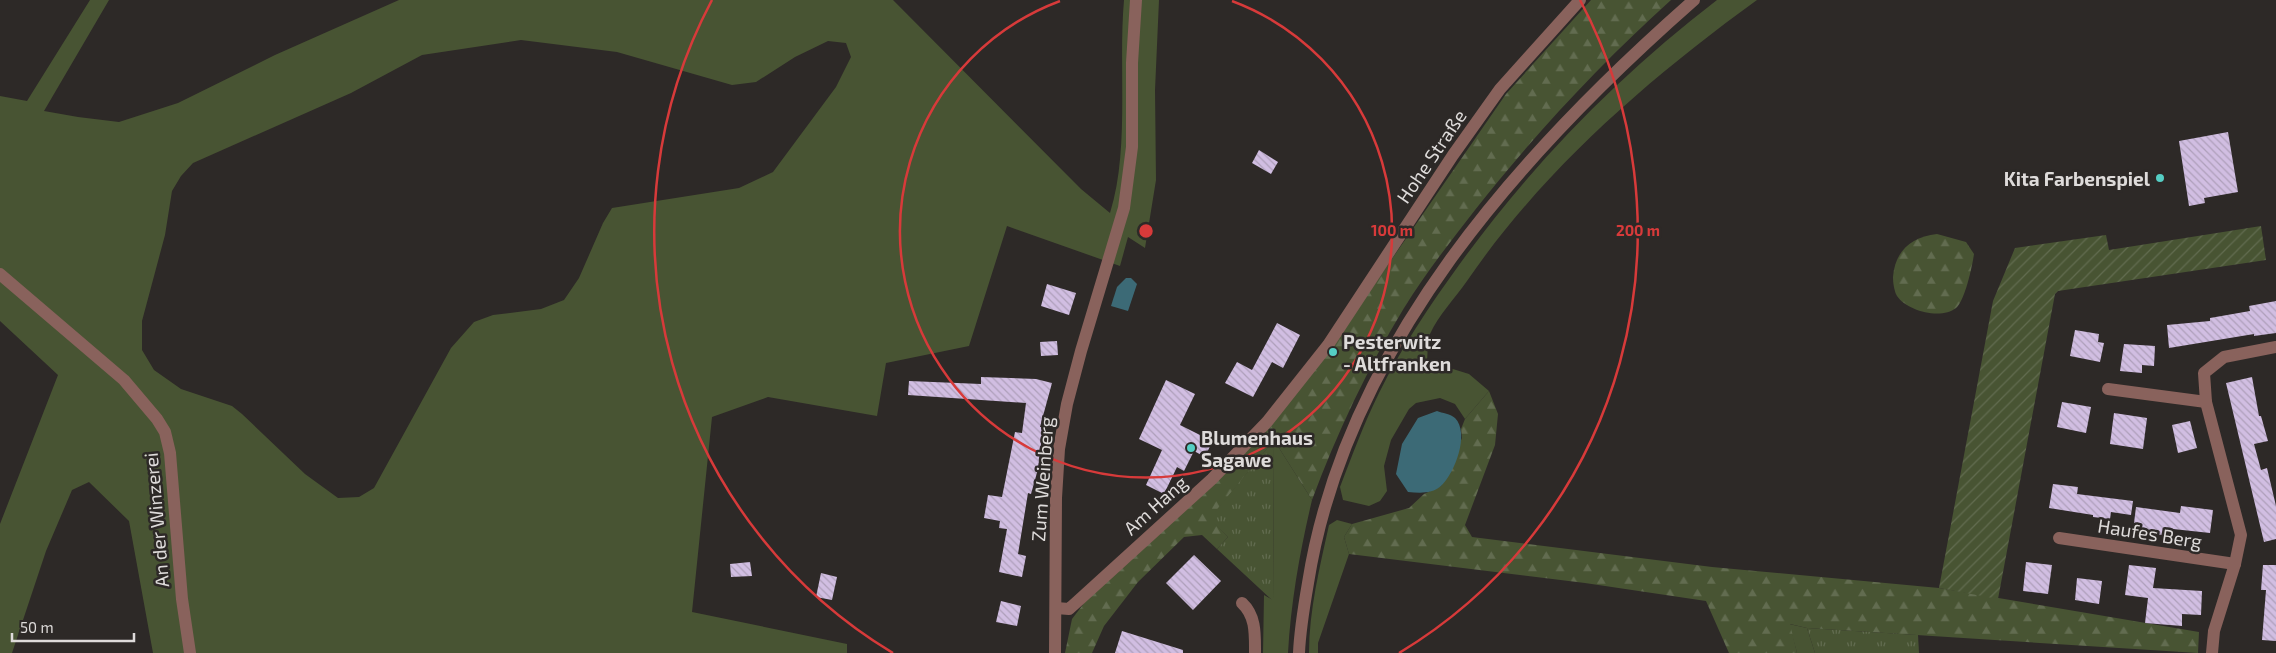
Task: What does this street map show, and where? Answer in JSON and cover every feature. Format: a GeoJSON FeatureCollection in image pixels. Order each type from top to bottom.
{"type":"FeatureCollection","features":[{"type":"Feature","properties":{"kind":"street","name":"Zum Weinberg"},"geometry":{"type":"LineString","coordinates":[[1055,653],[1056,498],[1059,450],[1067,404],[1081,351],[1120,226],[1132,148],[1132,62],[1136,0]]}},
{"type":"Feature","properties":{"kind":"street","name":"Hohe Straße"},"geometry":{"type":"LineString","coordinates":[[1328,345],[1453,155],[1500,89],[1580,0]]}},
{"type":"Feature","properties":{"kind":"street"},"geometry":{"type":"LineString","coordinates":[[1300,653],[1300,634],[1315,537],[1342,453],[1383,366],[1441,273],[1508,188],[1572,115],[1694,0]]}},
{"type":"Feature","properties":{"kind":"street","name":"An der Winzerei"},"geometry":{"type":"LineString","coordinates":[[0,274],[124,380],[143,400],[165,432],[170,453],[182,599],[190,653]]}},
{"type":"Feature","properties":{"kind":"street","name":"Am Hang"},"geometry":{"type":"LineString","coordinates":[[1056,608],[1069,608],[1079,600],[1212,479],[1261,430],[1328,345]]}},
{"type":"Feature","properties":{"kind":"street"},"geometry":{"type":"LineString","coordinates":[[2212,653],[2214,631],[2235,564],[2241,535],[2206,402],[2204,373],[2224,357],[2276,347]]}},
{"type":"Feature","properties":{"kind":"street"},"geometry":{"type":"LineString","coordinates":[[2108,389],[2206,402]]}},
{"type":"Feature","properties":{"kind":"street","name":"Haufes Berg"},"geometry":{"type":"LineString","coordinates":[[2059,538],[2235,564]]}},
{"type":"Feature","properties":{"kind":"street"},"geometry":{"type":"LineString","coordinates":[[1242,603],[1250,610],[1255,630],[1255,653]]}},
{"type":"Feature","properties":{"kind":"green space"},"geometry":{"type":"Polygon","coordinates":[[[90,0],[109,0],[44,111],[119,122],[178,103],[275,55],[399,0],[893,0],[1081,189],[1110,213],[1120,162],[1122,135],[1122,26],[1124,0],[1159,0],[1155,90],[1156,180],[1145,248],[1128,237],[1120,266],[1007,226],[969,346],[886,363],[877,416],[768,397],[712,417],[692,612],[847,644],[847,653],[153,653],[129,521],[89,482],[72,490],[46,551],[12,653],[0,653],[0,524],[58,375],[0,321],[0,96],[27,101],[90,0]],[[521,40],[422,55],[351,93],[193,163],[181,176],[172,191],[165,235],[142,321],[142,350],[154,370],[181,389],[232,406],[305,474],[338,498],[359,497],[374,488],[451,348],[474,322],[493,315],[541,309],[564,300],[579,278],[603,223],[612,208],[739,188],[773,172],[836,87],[851,57],[846,43],[828,41],[795,57],[756,82],[732,85],[617,52],[521,40]]]}},
{"type":"Feature","properties":{"kind":"green space"},"geometry":{"type":"Polygon","coordinates":[[[1591,0],[1671,0],[1593,75],[1544,127],[1475,210],[1429,270],[1390,331],[1365,378],[1342,426],[1312,500],[1274,440],[1210,519],[1228,537],[1217,549],[1202,535],[1184,537],[1138,582],[1104,626],[1092,653],[1065,653],[1072,619],[1091,594],[1218,480],[1331,347],[1506,94],[1591,0]]]}},
{"type":"Feature","properties":{"kind":"green space"},"geometry":{"type":"Polygon","coordinates":[[[1717,0],[1757,0],[1716,30],[1637,94],[1563,164],[1497,240],[1433,327],[1428,340],[1427,361],[1469,374],[1489,391],[1465,419],[1455,404],[1440,398],[1416,403],[1409,409],[1391,440],[1384,466],[1387,491],[1380,501],[1369,506],[1343,500],[1340,487],[1379,393],[1416,327],[1459,265],[1516,192],[1578,123],[1645,59],[1717,0]]]}},
{"type":"Feature","properties":{"kind":"green space"},"geometry":{"type":"Polygon","coordinates":[[[2261,226],[2266,260],[2058,291],[2055,294],[1998,599],[1939,588],[1993,301],[2015,248],[2106,235],[2109,250],[2261,226]]]}},
{"type":"Feature","properties":{"kind":"green space"},"geometry":{"type":"Polygon","coordinates":[[[1937,234],[1966,242],[1974,254],[1968,283],[1959,304],[1950,312],[1942,313],[1925,312],[1908,306],[1897,296],[1893,284],[1894,268],[1906,247],[1919,238],[1937,234]]]}},
{"type":"Feature","properties":{"kind":"green space"},"geometry":{"type":"Polygon","coordinates":[[[1489,391],[1498,414],[1495,445],[1465,525],[1472,537],[1712,567],[1939,588],[2199,632],[2198,653],[1807,628],[1790,624],[1797,653],[1729,653],[1706,601],[1585,583],[1349,554],[1344,537],[1352,524],[1409,508],[1424,494],[1441,486],[1462,438],[1461,429],[1465,419],[1489,391]]]}},
{"type":"Feature","properties":{"kind":"green space"},"geometry":{"type":"Polygon","coordinates":[[[1274,440],[1312,500],[1291,614],[1288,653],[1263,653],[1264,595],[1273,600],[1274,440]]]}},
{"type":"Feature","properties":{"kind":"green space"},"geometry":{"type":"Polygon","coordinates":[[[1274,440],[1273,601],[1217,549],[1228,537],[1209,519],[1274,440]]]}},
{"type":"Feature","properties":{"kind":"green space"},"geometry":{"type":"Polygon","coordinates":[[[1337,520],[1352,524],[1344,537],[1349,554],[1318,643],[1318,653],[1309,653],[1313,604],[1319,572],[1329,525],[1337,520]]]}},
{"type":"Feature","properties":{"kind":"green space"},"geometry":{"type":"Polygon","coordinates":[[[1789,624],[1807,628],[1815,653],[1797,653],[1789,624]]]}},
{"type":"Feature","properties":{"kind":"green space"},"geometry":{"type":"Polygon","coordinates":[[[1807,628],[1918,635],[1919,653],[1815,653],[1807,628]]]}},
{"type":"Feature","properties":{"kind":"water"},"geometry":{"type":"Polygon","coordinates":[[[1126,278],[1131,278],[1137,284],[1128,311],[1111,306],[1117,287],[1126,278]]]}},
{"type":"Feature","properties":{"kind":"water"},"geometry":{"type":"Polygon","coordinates":[[[1437,411],[1455,418],[1459,425],[1461,443],[1456,463],[1446,480],[1437,489],[1417,493],[1408,492],[1396,474],[1402,444],[1418,418],[1437,411]]]}},
{"type":"Feature","properties":{"kind":"building","name":"Kita Farbenspiel"},"geometry":{"type":"Polygon","coordinates":[[[2228,132],[2238,192],[2204,198],[2205,203],[2189,206],[2179,141],[2228,132]]]}},
{"type":"Feature","properties":{"kind":"building"},"geometry":{"type":"Polygon","coordinates":[[[1259,150],[1278,162],[1271,174],[1252,163],[1259,150]]]}},
{"type":"Feature","properties":{"kind":"building"},"geometry":{"type":"Polygon","coordinates":[[[1047,284],[1076,293],[1069,315],[1041,306],[1047,284]]]}},
{"type":"Feature","properties":{"kind":"building"},"geometry":{"type":"Polygon","coordinates":[[[2276,301],[2276,333],[2254,336],[2254,334],[2169,348],[2167,325],[2210,321],[2210,318],[2250,311],[2249,306],[2276,301]]]}},
{"type":"Feature","properties":{"kind":"building"},"geometry":{"type":"Polygon","coordinates":[[[1277,323],[1300,335],[1283,368],[1272,362],[1253,397],[1225,383],[1237,362],[1252,370],[1277,323]]]}},
{"type":"Feature","properties":{"kind":"building"},"geometry":{"type":"Polygon","coordinates":[[[2075,330],[2099,334],[2098,342],[2104,343],[2100,362],[2070,356],[2075,330]]]}},
{"type":"Feature","properties":{"kind":"building"},"geometry":{"type":"Polygon","coordinates":[[[1057,341],[1058,355],[1041,356],[1040,342],[1057,341]]]}},
{"type":"Feature","properties":{"kind":"building"},"geometry":{"type":"Polygon","coordinates":[[[2124,344],[2155,346],[2154,366],[2142,365],[2142,373],[2120,371],[2124,344]]]}},
{"type":"Feature","properties":{"kind":"building"},"geometry":{"type":"Polygon","coordinates":[[[981,377],[1036,379],[1052,383],[1040,427],[1043,427],[1038,469],[1031,494],[1028,493],[1018,554],[1026,556],[1022,577],[999,572],[1007,529],[999,528],[1000,521],[984,518],[988,495],[1002,497],[1015,432],[1022,433],[1026,403],[908,395],[909,381],[981,384],[981,377]]]}},
{"type":"Feature","properties":{"kind":"building"},"geometry":{"type":"Polygon","coordinates":[[[2252,377],[2259,416],[2261,416],[2268,441],[2254,444],[2261,470],[2267,468],[2276,506],[2276,539],[2264,542],[2226,383],[2252,377]]]}},
{"type":"Feature","properties":{"kind":"building"},"geometry":{"type":"Polygon","coordinates":[[[1166,380],[1195,394],[1180,425],[1202,436],[1201,439],[1211,444],[1205,457],[1194,451],[1184,471],[1177,467],[1164,494],[1146,485],[1162,450],[1139,439],[1166,380]]]}},
{"type":"Feature","properties":{"kind":"building"},"geometry":{"type":"Polygon","coordinates":[[[2062,402],[2091,407],[2086,433],[2057,427],[2062,402]]]}},
{"type":"Feature","properties":{"kind":"building"},"geometry":{"type":"Polygon","coordinates":[[[2114,413],[2147,418],[2143,449],[2110,444],[2114,413]]]}},
{"type":"Feature","properties":{"kind":"building"},"geometry":{"type":"Polygon","coordinates":[[[2190,421],[2197,448],[2178,453],[2172,425],[2190,421]]]}},
{"type":"Feature","properties":{"kind":"building"},"geometry":{"type":"Polygon","coordinates":[[[2053,484],[2078,487],[2077,494],[2133,501],[2131,515],[2111,512],[2110,519],[2049,508],[2053,484]]]}},
{"type":"Feature","properties":{"kind":"building"},"geometry":{"type":"Polygon","coordinates":[[[2181,506],[2213,510],[2210,533],[2164,528],[2163,535],[2139,532],[2140,523],[2134,523],[2136,507],[2180,513],[2181,506]]]}},
{"type":"Feature","properties":{"kind":"building"},"geometry":{"type":"Polygon","coordinates":[[[1194,555],[1221,581],[1193,610],[1166,583],[1194,555]]]}},
{"type":"Feature","properties":{"kind":"building"},"geometry":{"type":"Polygon","coordinates":[[[750,562],[752,576],[731,577],[730,564],[750,562]]]}},
{"type":"Feature","properties":{"kind":"building"},"geometry":{"type":"Polygon","coordinates":[[[2026,562],[2052,565],[2048,594],[2023,591],[2026,562]]]}},
{"type":"Feature","properties":{"kind":"building"},"geometry":{"type":"Polygon","coordinates":[[[2129,565],[2156,568],[2153,588],[2202,591],[2201,615],[2182,614],[2182,626],[2145,623],[2148,598],[2125,595],[2129,565]]]}},
{"type":"Feature","properties":{"kind":"building"},"geometry":{"type":"Polygon","coordinates":[[[2263,565],[2276,565],[2276,641],[2262,640],[2266,590],[2261,590],[2263,565]]]}},
{"type":"Feature","properties":{"kind":"building"},"geometry":{"type":"Polygon","coordinates":[[[821,573],[837,577],[832,600],[816,597],[821,573]]]}},
{"type":"Feature","properties":{"kind":"building"},"geometry":{"type":"Polygon","coordinates":[[[2077,578],[2102,581],[2099,604],[2075,600],[2077,578]]]}},
{"type":"Feature","properties":{"kind":"building"},"geometry":{"type":"Polygon","coordinates":[[[1001,601],[1021,606],[1017,626],[996,622],[1001,601]]]}},
{"type":"Feature","properties":{"kind":"building"},"geometry":{"type":"Polygon","coordinates":[[[1122,631],[1183,650],[1183,653],[1115,653],[1122,631]]]}},
{"type":"Feature","properties":{"kind":"place","name":"Kita Farbenspiel"},"geometry":{"type":"Point","coordinates":[2160,178]}},
{"type":"Feature","properties":{"kind":"place","name":"Pesterwitz - Altfranken"},"geometry":{"type":"Point","coordinates":[1333,352]}},
{"type":"Feature","properties":{"kind":"place","name":"Blumenhaus Sagawe"},"geometry":{"type":"Point","coordinates":[1191,448]}}]}
